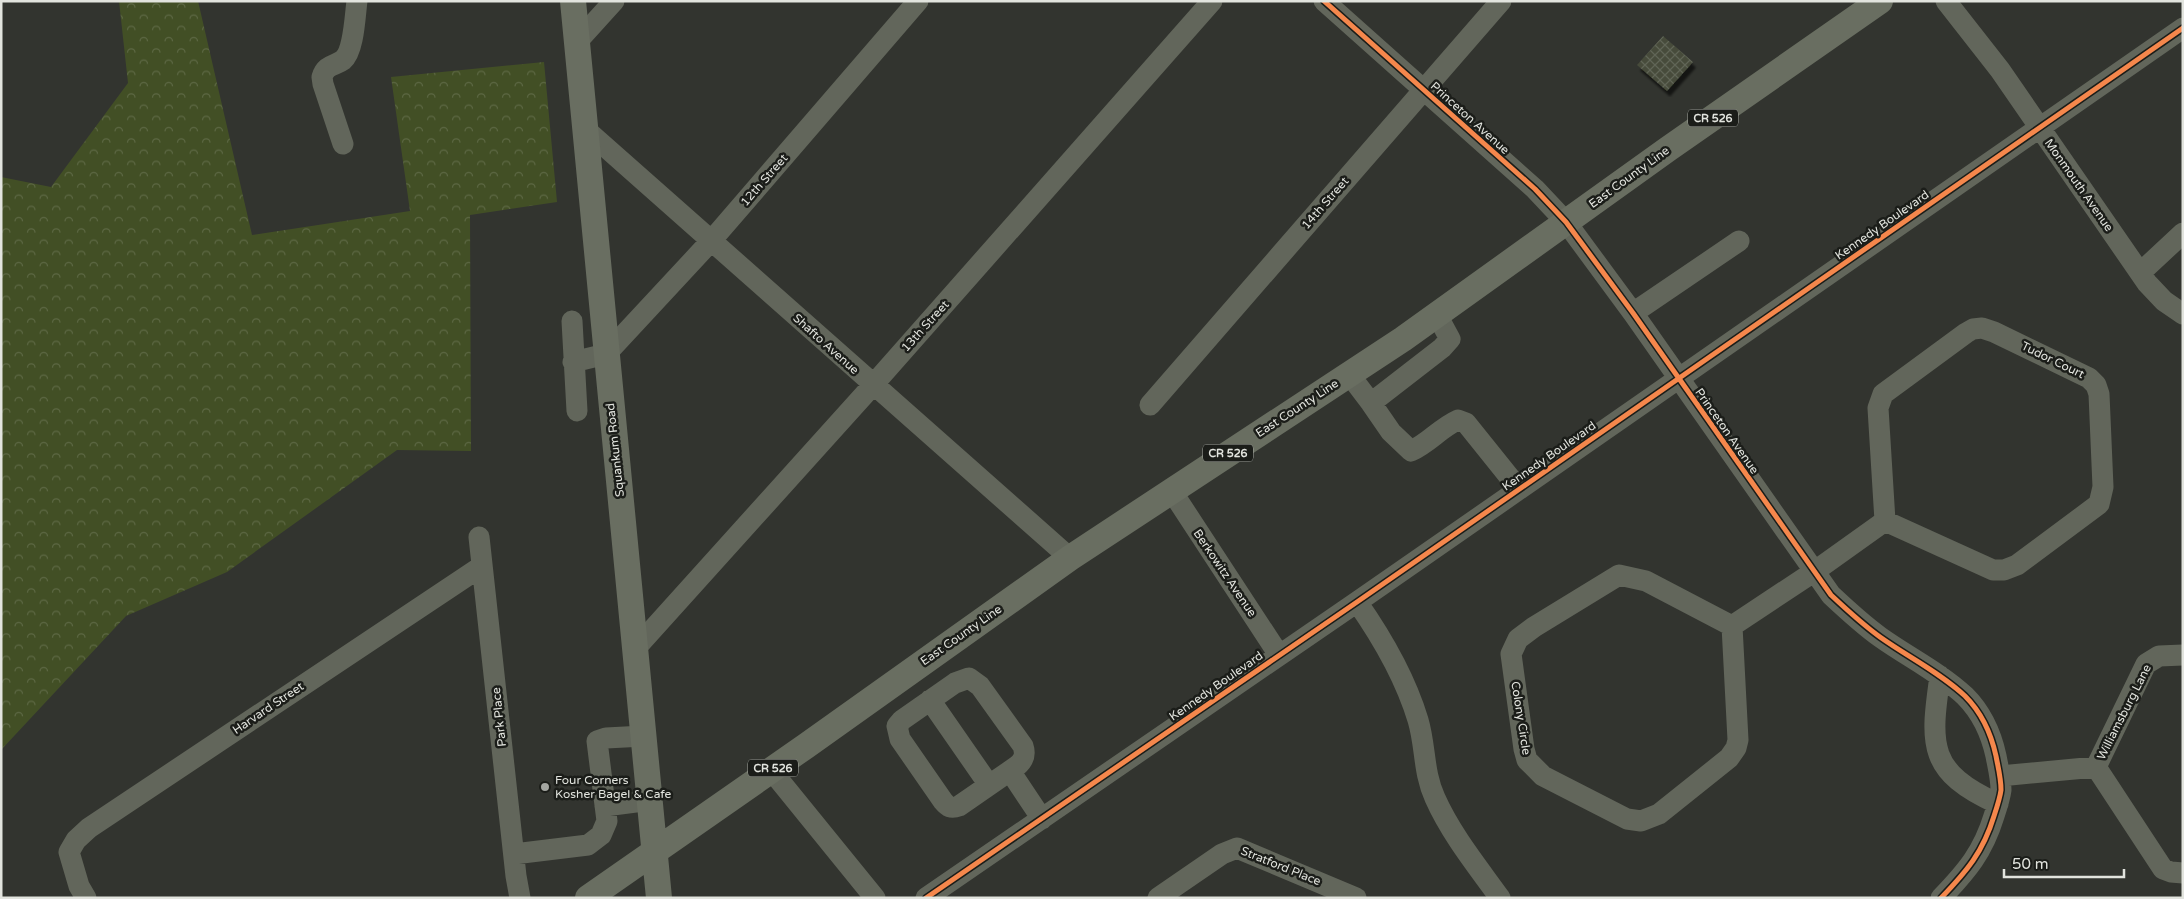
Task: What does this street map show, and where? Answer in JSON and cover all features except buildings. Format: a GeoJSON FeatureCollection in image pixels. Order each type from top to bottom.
{"type":"FeatureCollection","features":[{"type":"Feature","properties":{"kind":"main road","name":"Squankum Road"},"geometry":{"type":"LineString","coordinates":[[573,1],[606,354],[656,850],[659,898]]}},
{"type":"Feature","properties":{"kind":"main road","name":"East County Line"},"geometry":{"type":"LineString","coordinates":[[588,898],[1070,558],[1437,315],[1880,1]]}},
{"type":"Feature","properties":{"kind":"street"},"geometry":{"type":"LineString","coordinates":[[343,144],[322,76],[330,65],[342,61],[346,56],[353,36],[357,1]]}},
{"type":"Feature","properties":{"kind":"street"},"geometry":{"type":"LineString","coordinates":[[576,43],[614,1]]}},
{"type":"Feature","properties":{"kind":"street","name":"12th Street"},"geometry":{"type":"LineString","coordinates":[[606,354],[711,241],[918,1]]}},
{"type":"Feature","properties":{"kind":"street","name":"13th Street"},"geometry":{"type":"LineString","coordinates":[[635,649],[873,385],[1212,1]]}},
{"type":"Feature","properties":{"kind":"street","name":"Princeton Avenue"},"geometry":{"type":"LineString","coordinates":[[1324,1],[1535,189],[1566,222],[1633,313],[1831,594],[1850,614],[1881,638],[1940,676],[1965,696],[1982,716],[1993,743],[2000,776],[2001,790],[1998,804],[1989,834],[1980,852],[1969,868],[1941,898]]}},
{"type":"Feature","properties":{"kind":"street","name":"14th Street"},"geometry":{"type":"LineString","coordinates":[[1150,405],[1501,1]]}},
{"type":"Feature","properties":{"kind":"street","name":"Monmouth Avenue"},"geometry":{"type":"LineString","coordinates":[[1946,1],[2000,70],[2140,273],[2164,301],[2183,314]]}},
{"type":"Feature","properties":{"kind":"street","name":"Kennedy Boulevard"},"geometry":{"type":"LineString","coordinates":[[926,898],[1357,602],[2183,28]]}},
{"type":"Feature","properties":{"kind":"street","name":"Shafto Avenue"},"geometry":{"type":"LineString","coordinates":[[584,128],[1070,558]]}},
{"type":"Feature","properties":{"kind":"street"},"geometry":{"type":"LineString","coordinates":[[2140,273],[2183,233]]}},
{"type":"Feature","properties":{"kind":"street"},"geometry":{"type":"LineString","coordinates":[[1633,313],[1739,241]]}},
{"type":"Feature","properties":{"kind":"street"},"geometry":{"type":"LineString","coordinates":[[1371,404],[1442,348],[1450,339],[1437,315]]}},
{"type":"Feature","properties":{"kind":"street"},"geometry":{"type":"LineString","coordinates":[[572,321],[577,411]]}},
{"type":"Feature","properties":{"kind":"street","name":"Tudor Court"},"geometry":{"type":"LineString","coordinates":[[1982,328],[1994,332],[2080,373],[2096,385],[2099,394],[2102,487],[2099,504],[2017,565],[2004,570],[1993,570],[1885,521],[1878,408],[1883,394],[1966,333],[1973,329],[1982,328]]}},
{"type":"Feature","properties":{"kind":"street"},"geometry":{"type":"LineString","coordinates":[[1384,351],[1404,377]]}},
{"type":"Feature","properties":{"kind":"street"},"geometry":{"type":"LineString","coordinates":[[573,362],[606,354]]}},
{"type":"Feature","properties":{"kind":"street"},"geometry":{"type":"LineString","coordinates":[[1349,374],[1391,432],[1411,450],[1423,446],[1451,423],[1458,420],[1466,423],[1519,489]]}},
{"type":"Feature","properties":{"kind":"street","name":"Berkowitz Avenue"},"geometry":{"type":"LineString","coordinates":[[1171,490],[1279,655]]}},
{"type":"Feature","properties":{"kind":"street"},"geometry":{"type":"LineString","coordinates":[[1732,626],[1815,571],[1885,521]]}},
{"type":"Feature","properties":{"kind":"street","name":"Park Place"},"geometry":{"type":"LineString","coordinates":[[479,537],[520,898]]}},
{"type":"Feature","properties":{"kind":"street","name":"Harvard Street"},"geometry":{"type":"LineString","coordinates":[[86,898],[78,886],[69,852],[76,840],[89,828],[482,566]]}},
{"type":"Feature","properties":{"kind":"street","name":"Colony Circle"},"geometry":{"type":"LineString","coordinates":[[1619,575],[1627,575],[1646,581],[1732,626],[1738,740],[1736,748],[1729,758],[1659,814],[1641,820],[1627,819],[1543,776],[1527,760],[1511,654],[1518,639],[1534,626],[1619,575]]}},
{"type":"Feature","properties":{"kind":"street"},"geometry":{"type":"LineString","coordinates":[[1357,602],[1378,632],[1405,682],[1419,723],[1425,767],[1435,798],[1450,825],[1497,897]]}},
{"type":"Feature","properties":{"kind":"street","name":"Williamsburg Lane"},"geometry":{"type":"LineString","coordinates":[[2096,767],[2146,664],[2159,656],[2183,655]]}},
{"type":"Feature","properties":{"kind":"street"},"geometry":{"type":"LineString","coordinates":[[1940,676],[1935,708],[1934,744],[1943,764],[1973,792],[1998,804]]}},
{"type":"Feature","properties":{"kind":"street"},"geometry":{"type":"LineString","coordinates":[[969,678],[974,680],[1023,746],[1026,753],[1024,760],[959,806],[953,808],[947,806],[897,732],[897,726],[930,700],[962,679],[969,678]]}},
{"type":"Feature","properties":{"kind":"street"},"geometry":{"type":"LineString","coordinates":[[890,686],[910,714]]}},
{"type":"Feature","properties":{"kind":"street"},"geometry":{"type":"LineString","coordinates":[[930,700],[989,785]]}},
{"type":"Feature","properties":{"kind":"street"},"geometry":{"type":"LineString","coordinates":[[514,854],[588,845],[601,835],[607,821],[597,741],[606,738],[644,736]]}},
{"type":"Feature","properties":{"kind":"street","name":"Williamsburg Lane"},"geometry":{"type":"LineString","coordinates":[[2000,776],[2096,767]]}},
{"type":"Feature","properties":{"kind":"street","name":"Williamsburg Lane"},"geometry":{"type":"LineString","coordinates":[[2096,767],[2163,869],[2183,873]]}},
{"type":"Feature","properties":{"kind":"street"},"geometry":{"type":"LineString","coordinates":[[771,770],[875,898]]}},
{"type":"Feature","properties":{"kind":"street"},"geometry":{"type":"LineString","coordinates":[[1010,771],[1042,819]]}},
{"type":"Feature","properties":{"kind":"street"},"geometry":{"type":"LineString","coordinates":[[605,806],[651,800]]}},
{"type":"Feature","properties":{"kind":"street","name":"Stratford Place"},"geometry":{"type":"LineString","coordinates":[[1158,898],[1222,854],[1237,848],[1356,898]]}},
{"type":"Feature","properties":{"kind":"green space"},"geometry":{"type":"Polygon","coordinates":[[[119,1],[198,1],[252,235],[410,211],[391,77],[544,62],[557,202],[470,215],[471,451],[397,450],[227,572],[126,616],[1,750],[1,177],[51,187],[128,83],[119,1]]]}},
{"type":"Feature","properties":{"kind":"cycle path"},"geometry":{"type":"LineString","coordinates":[[1324,1],[1535,189],[1566,222],[1633,313],[1831,595],[1873,632],[1955,687],[1976,709],[1985,724],[1994,748],[2001,793],[1990,829],[1979,851],[1959,879],[1941,898]]}},
{"type":"Feature","properties":{"kind":"cycle path"},"geometry":{"type":"LineString","coordinates":[[926,898],[1357,602],[2183,28]]}},
{"type":"Feature","properties":{"kind":"place","name":"Four Corners Kosher Bagel & Cafe"},"geometry":{"type":"Point","coordinates":[545,787]}}]}
